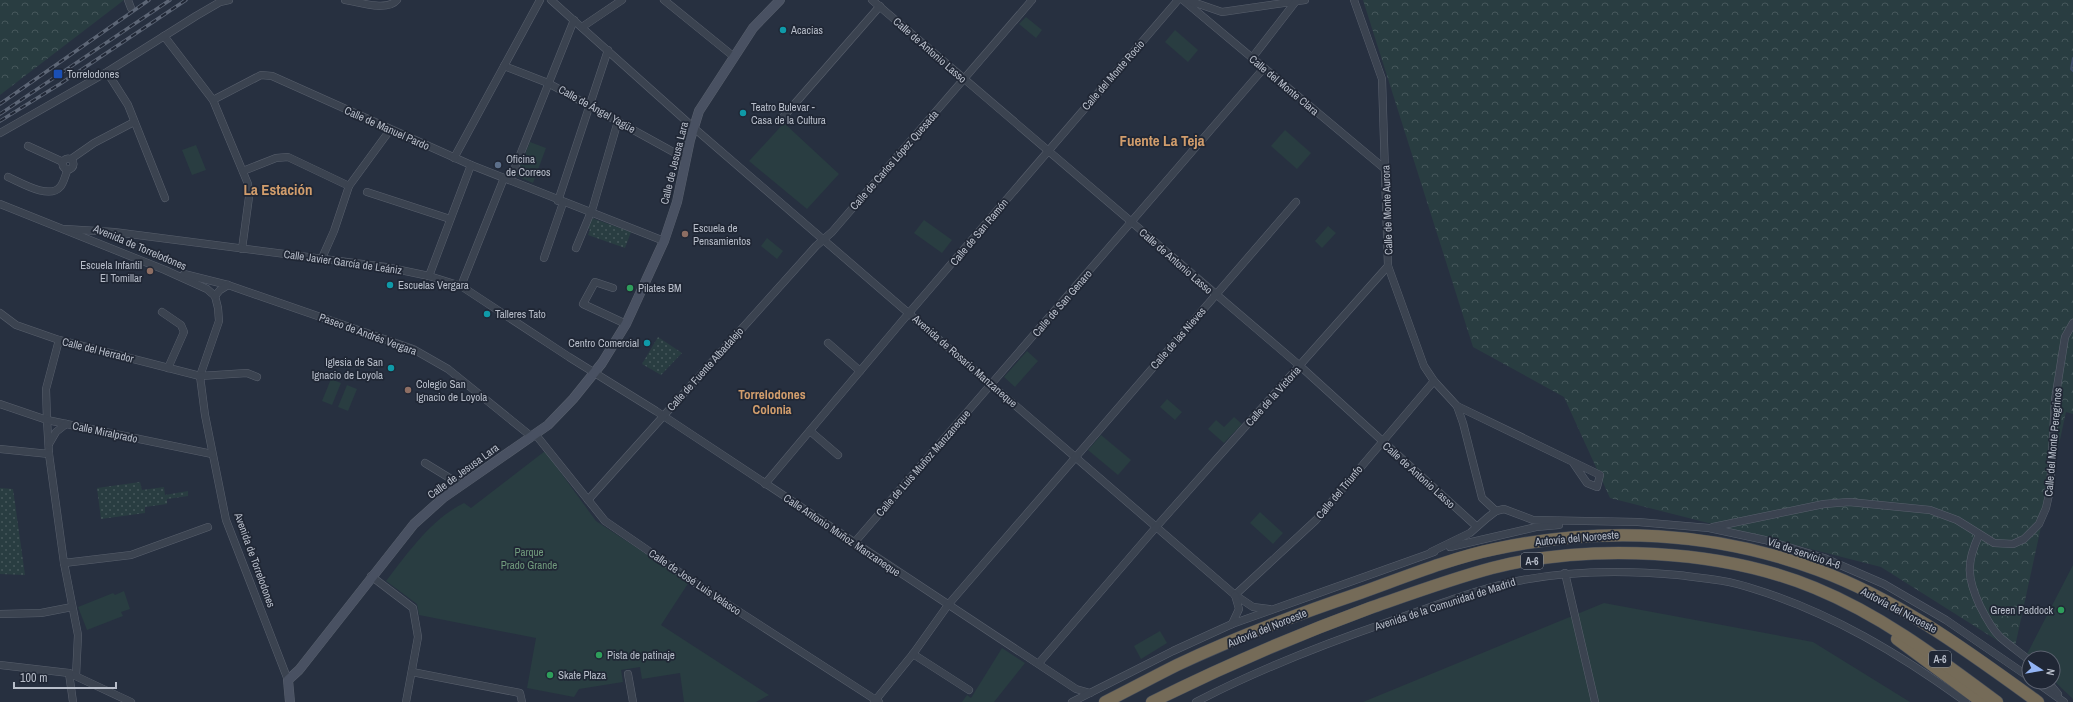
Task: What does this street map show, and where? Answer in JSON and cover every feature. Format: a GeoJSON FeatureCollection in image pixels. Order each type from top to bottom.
{"type":"FeatureCollection","features":[{"type":"Feature","properties":{"kind":"highway","name":"Autovía del Noroeste"},"geometry":{"type":"LineString","coordinates":[[1105,702],[1178,664],[1260,629],[1414,574],[1492,549],[1547,539],[1620,534],[1692,539],[1754,550],[1818,570],[1876,596],[1935,629],[2038,702]]}},
{"type":"Feature","properties":{"kind":"highway","name":"Autovía del Noroeste"},"geometry":{"type":"LineString","coordinates":[[1152,702],[1273,645],[1354,614],[1492,568],[1553,557],[1622,553],[1684,557],[1750,568],[1814,588],[1881,620],[1928,650],[1997,702]]}},
{"type":"Feature","properties":{"kind":"highway"},"geometry":{"type":"LineString","coordinates":[[1881,620],[1898,640],[1982,702]]}},
{"type":"Feature","properties":{"kind":"main road","name":"Calle de Jesusa Lara"},"geometry":{"type":"LineString","coordinates":[[288,680],[298,670],[371,576],[414,524],[443,498],[534,436],[573,399],[595,373],[626,324],[664,241],[677,202],[686,159],[699,111],[733,56],[753,28],[778,1]]}},
{"type":"Feature","properties":{"kind":"main road","name":"Avenida de Torrelodones"},"geometry":{"type":"LineString","coordinates":[[288,680],[290,702]]}},
{"type":"Feature","properties":{"kind":"street"},"geometry":{"type":"LineString","coordinates":[[128,0],[131,8]]}},
{"type":"Feature","properties":{"kind":"street"},"geometry":{"type":"LineString","coordinates":[[0,133],[107,72],[220,2],[230,0]]}},
{"type":"Feature","properties":{"kind":"street"},"geometry":{"type":"LineString","coordinates":[[346,0],[384,5],[395,3],[397,0]]}},
{"type":"Feature","properties":{"kind":"street"},"geometry":{"type":"LineString","coordinates":[[454,158],[540,0]]}},
{"type":"Feature","properties":{"kind":"street","name":"Avenida de Rosario Manzaneque"},"geometry":{"type":"LineString","coordinates":[[551,0],[694,128],[1157,526],[1235,595],[1253,607],[1270,609]]}},
{"type":"Feature","properties":{"kind":"street"},"geometry":{"type":"LineString","coordinates":[[582,27],[622,0]]}},
{"type":"Feature","properties":{"kind":"street"},"geometry":{"type":"LineString","coordinates":[[664,0],[733,56]]}},
{"type":"Feature","properties":{"kind":"street","name":"Calle de Antonio Lasso"},"geometry":{"type":"LineString","coordinates":[[872,0],[1300,366],[1476,526]]}},
{"type":"Feature","properties":{"kind":"street","name":"Calle de Carlos López Quesada"},"geometry":{"type":"LineString","coordinates":[[824,240],[1032,0]]}},
{"type":"Feature","properties":{"kind":"street","name":"Calle del Monte Rocío"},"geometry":{"type":"LineString","coordinates":[[1048,150],[1178,0]]}},
{"type":"Feature","properties":{"kind":"street","name":"Calle del Monte Clara"},"geometry":{"type":"LineString","coordinates":[[1182,0],[1385,169]]}},
{"type":"Feature","properties":{"kind":"street"},"geometry":{"type":"LineString","coordinates":[[1186,0],[1222,12],[1305,0]]}},
{"type":"Feature","properties":{"kind":"street","name":"Calle de Monte Aurora"},"geometry":{"type":"LineString","coordinates":[[1354,0],[1382,79],[1388,266],[1424,366],[1434,381],[1457,406]]}},
{"type":"Feature","properties":{"kind":"street"},"geometry":{"type":"LineString","coordinates":[[1252,58],[1296,1]]}},
{"type":"Feature","properties":{"kind":"street"},"geometry":{"type":"LineString","coordinates":[[784,116],[880,6]]}},
{"type":"Feature","properties":{"kind":"street"},"geometry":{"type":"LineString","coordinates":[[461,286],[574,20]]}},
{"type":"Feature","properties":{"kind":"street"},"geometry":{"type":"LineString","coordinates":[[164,36],[213,100],[243,171],[249,190],[242,249]]}},
{"type":"Feature","properties":{"kind":"street"},"geometry":{"type":"LineString","coordinates":[[544,258],[608,50]]}},
{"type":"Feature","properties":{"kind":"street","name":"Calle de Ángel Yagüe"},"geometry":{"type":"LineString","coordinates":[[504,66],[548,83],[686,159]]}},
{"type":"Feature","properties":{"kind":"street","name":"Calle de San Genaro"},"geometry":{"type":"LineString","coordinates":[[991,384],[1264,68]]}},
{"type":"Feature","properties":{"kind":"street"},"geometry":{"type":"LineString","coordinates":[[107,72],[128,105],[165,198]]}},
{"type":"Feature","properties":{"kind":"street","name":"Calle de Manuel Pardo"},"geometry":{"type":"LineString","coordinates":[[213,100],[261,75],[266,75],[454,158],[561,202],[664,241]]}},
{"type":"Feature","properties":{"kind":"street"},"geometry":{"type":"LineString","coordinates":[[576,248],[590,213],[618,121]]}},
{"type":"Feature","properties":{"kind":"street"},"geometry":{"type":"LineString","coordinates":[[63,162],[67,158],[71,159],[94,143],[134,122]]}},
{"type":"Feature","properties":{"kind":"street"},"geometry":{"type":"LineString","coordinates":[[322,258],[334,231],[349,186],[390,130]]}},
{"type":"Feature","properties":{"kind":"street"},"geometry":{"type":"LineString","coordinates":[[28,146],[63,162]]}},
{"type":"Feature","properties":{"kind":"street","name":"Calle de San Ramón"},"geometry":{"type":"LineString","coordinates":[[765,484],[1048,150]]}},
{"type":"Feature","properties":{"kind":"street"},"geometry":{"type":"LineString","coordinates":[[243,171],[276,158],[288,157],[349,186]]}},
{"type":"Feature","properties":{"kind":"street"},"geometry":{"type":"LineString","coordinates":[[8,177],[41,191],[48,192],[56,190],[61,186],[68,170],[73,167],[71,159]]}},
{"type":"Feature","properties":{"kind":"street"},"geometry":{"type":"LineString","coordinates":[[63,162],[63,167],[68,170]]}},
{"type":"Feature","properties":{"kind":"street"},"geometry":{"type":"LineString","coordinates":[[429,276],[471,165]]}},
{"type":"Feature","properties":{"kind":"street"},"geometry":{"type":"LineString","coordinates":[[367,192],[450,218]]}},
{"type":"Feature","properties":{"kind":"street","name":"Calle de las Nieves"},"geometry":{"type":"LineString","coordinates":[[876,702],[948,605],[1296,202]]}},
{"type":"Feature","properties":{"kind":"street","name":"Avenida de Torrelodones"},"geometry":{"type":"LineString","coordinates":[[0,204],[165,270],[207,289],[215,296],[218,308],[218,321],[200,376],[212,454],[226,520],[288,680]]}},
{"type":"Feature","properties":{"kind":"street","name":"Calle Javier García de Leániz"},"geometry":{"type":"LineString","coordinates":[[65,229],[114,232],[322,258],[386,267],[429,276],[461,286],[595,373]]}},
{"type":"Feature","properties":{"kind":"street"},"geometry":{"type":"LineString","coordinates":[[107,246],[108,236],[114,232]]}},
{"type":"Feature","properties":{"kind":"street","name":"Calle de Fuente Albadalejo"},"geometry":{"type":"LineString","coordinates":[[588,500],[816,246],[824,240]]}},
{"type":"Feature","properties":{"kind":"street","name":"Calle de la Victoria"},"geometry":{"type":"LineString","coordinates":[[1039,663],[1157,526],[1388,266]]}},
{"type":"Feature","properties":{"kind":"street","name":"Paseo de Andrés Vergara"},"geometry":{"type":"LineString","coordinates":[[165,270],[228,285],[413,349],[448,369],[534,436]]}},
{"type":"Feature","properties":{"kind":"street"},"geometry":{"type":"LineString","coordinates":[[613,288],[595,282],[583,304],[626,324]]}},
{"type":"Feature","properties":{"kind":"street"},"geometry":{"type":"LineString","coordinates":[[215,296],[220,290],[228,285]]}},
{"type":"Feature","properties":{"kind":"street"},"geometry":{"type":"LineString","coordinates":[[162,312],[181,325],[184,332],[168,368]]}},
{"type":"Feature","properties":{"kind":"street","name":"Calle del Herrador"},"geometry":{"type":"LineString","coordinates":[[0,313],[16,325],[59,340],[200,376]]}},
{"type":"Feature","properties":{"kind":"street","name":"Calle del Monte Peregrinos"},"geometry":{"type":"LineString","coordinates":[[1709,528],[1824,504],[1849,502],[1930,510],[1950,517],[1994,543],[2013,544],[2024,539],[2039,524],[2046,508],[2050,490],[2055,400],[2065,337],[2073,323]]}},
{"type":"Feature","properties":{"kind":"street"},"geometry":{"type":"LineString","coordinates":[[59,340],[46,389],[47,420],[49,454],[64,563],[78,635],[73,674],[73,702]]}},
{"type":"Feature","properties":{"kind":"street"},"geometry":{"type":"LineString","coordinates":[[828,344],[860,372]]}},
{"type":"Feature","properties":{"kind":"street"},"geometry":{"type":"LineString","coordinates":[[200,376],[247,373],[257,377]]}},
{"type":"Feature","properties":{"kind":"street","name":"Calle Antonio Muñoz Manzaneque"},"geometry":{"type":"LineString","coordinates":[[595,373],[663,416],[948,605],[1039,663],[1076,689],[1090,693]]}},
{"type":"Feature","properties":{"kind":"street","name":"Calle del Triunfo"},"geometry":{"type":"LineString","coordinates":[[1235,595],[1316,520],[1382,440],[1434,381]]}},
{"type":"Feature","properties":{"kind":"street","name":"Calle de Luis Muñoz Manzaneque"},"geometry":{"type":"LineString","coordinates":[[854,543],[991,384]]}},
{"type":"Feature","properties":{"kind":"street","name":"Calle Miralprado"},"geometry":{"type":"LineString","coordinates":[[0,404],[47,420],[212,454]]}},
{"type":"Feature","properties":{"kind":"street"},"geometry":{"type":"LineString","coordinates":[[1457,406],[1574,464]]}},
{"type":"Feature","properties":{"kind":"street"},"geometry":{"type":"LineString","coordinates":[[1457,406],[1463,423],[1482,498],[1496,511]]}},
{"type":"Feature","properties":{"kind":"street"},"geometry":{"type":"LineString","coordinates":[[48,444],[56,432],[66,424]]}},
{"type":"Feature","properties":{"kind":"street"},"geometry":{"type":"LineString","coordinates":[[810,431],[838,455]]}},
{"type":"Feature","properties":{"kind":"street","name":"Calle de José Luis Velasco"},"geometry":{"type":"LineString","coordinates":[[534,436],[605,521],[704,589],[876,702]]}},
{"type":"Feature","properties":{"kind":"street"},"geometry":{"type":"LineString","coordinates":[[0,449],[49,454]]}},
{"type":"Feature","properties":{"kind":"street"},"geometry":{"type":"LineString","coordinates":[[425,463],[461,485]]}},
{"type":"Feature","properties":{"kind":"street"},"geometry":{"type":"LineString","coordinates":[[1431,552],[1470,533],[1476,526],[1496,511],[1510,510],[1533,520],[1597,521]]}},
{"type":"Feature","properties":{"kind":"street"},"geometry":{"type":"LineString","coordinates":[[1072,702],[1173,651],[1232,624],[1431,552],[1468,541],[1536,527],[1597,521]]}},
{"type":"Feature","properties":{"kind":"street","name":"Vía de servicio A-6"},"geometry":{"type":"LineString","coordinates":[[1597,521],[1645,522],[1709,528],[1765,540],[1824,558],[1884,584],[1946,620],[2021,672]]}},
{"type":"Feature","properties":{"kind":"street"},"geometry":{"type":"LineString","coordinates":[[64,563],[130,555],[208,527]]}},
{"type":"Feature","properties":{"kind":"street"},"geometry":{"type":"LineString","coordinates":[[1980,535],[1973,548],[1970,565],[1971,585],[1985,617],[1999,636],[2021,654]]}},
{"type":"Feature","properties":{"kind":"street","name":"Avenida de la Comunidad de Madrid"},"geometry":{"type":"LineString","coordinates":[[1196,702],[1282,661],[1439,604],[1512,582],[1565,573],[1609,571],[1646,572],[1704,578],[1749,587],[1791,602],[1853,629],[1927,674],[1966,702]]}},
{"type":"Feature","properties":{"kind":"street"},"geometry":{"type":"LineString","coordinates":[[1565,573],[1595,702]]}},
{"type":"Feature","properties":{"kind":"street"},"geometry":{"type":"LineString","coordinates":[[371,576],[413,608],[418,638],[406,702]]}},
{"type":"Feature","properties":{"kind":"street"},"geometry":{"type":"LineString","coordinates":[[1232,624],[1239,609],[1235,595]]}},
{"type":"Feature","properties":{"kind":"street"},"geometry":{"type":"LineString","coordinates":[[0,614],[40,613],[72,608]]}},
{"type":"Feature","properties":{"kind":"street"},"geometry":{"type":"LineString","coordinates":[[913,654],[969,690]]}},
{"type":"Feature","properties":{"kind":"street"},"geometry":{"type":"LineString","coordinates":[[0,665],[73,674],[131,702]]}},
{"type":"Feature","properties":{"kind":"street"},"geometry":{"type":"LineString","coordinates":[[412,672],[520,693],[522,702]]}},
{"type":"Feature","properties":{"kind":"street"},"geometry":{"type":"LineString","coordinates":[[628,674],[633,702]]}},
{"type":"Feature","properties":{"kind":"street"},"geometry":{"type":"LineString","coordinates":[[2047,690],[2063,701]]}},
{"type":"Feature","properties":{"kind":"street"},"geometry":{"type":"LineString","coordinates":[[2054,690],[2063,701]]}},
{"type":"Feature","properties":{"kind":"green space"},"geometry":{"type":"Polygon","coordinates":[[[0,0],[124,0],[0,95],[0,0]]]}},
{"type":"Feature","properties":{"kind":"green space"},"geometry":{"type":"Polygon","coordinates":[[[1363,0],[2073,0],[2073,414],[2066,412],[2014,651],[1881,567],[1610,498],[1564,397],[1473,347],[1363,0]]]}},
{"type":"Feature","properties":{"kind":"green space"},"geometry":{"type":"Polygon","coordinates":[[[1026,17],[1042,30],[1036,38],[1019,24],[1026,17]]]}},
{"type":"Feature","properties":{"kind":"green space"},"geometry":{"type":"Polygon","coordinates":[[[1175,30],[1198,50],[1188,62],[1165,42],[1175,30]]]}},
{"type":"Feature","properties":{"kind":"green space"},"geometry":{"type":"Polygon","coordinates":[[[784,123],[839,174],[807,209],[749,161],[784,123]]]}},
{"type":"Feature","properties":{"kind":"green space"},"geometry":{"type":"Polygon","coordinates":[[[1285,130],[1311,153],[1297,169],[1271,146],[1285,130]]]}},
{"type":"Feature","properties":{"kind":"green space"},"geometry":{"type":"Polygon","coordinates":[[[530,142],[546,148],[533,183],[516,176],[530,142]]]}},
{"type":"Feature","properties":{"kind":"green space"},"geometry":{"type":"Polygon","coordinates":[[[196,145],[206,170],[192,175],[182,150],[196,145]]]}},
{"type":"Feature","properties":{"kind":"green space"},"geometry":{"type":"Polygon","coordinates":[[[589,217],[631,232],[625,248],[588,235],[590,229],[586,228],[589,217]]]}},
{"type":"Feature","properties":{"kind":"green space"},"geometry":{"type":"Polygon","coordinates":[[[924,220],[952,240],[942,253],[914,233],[924,220]]]}},
{"type":"Feature","properties":{"kind":"green space"},"geometry":{"type":"Polygon","coordinates":[[[1328,226],[1336,233],[1322,248],[1315,241],[1328,226]]]}},
{"type":"Feature","properties":{"kind":"green space"},"geometry":{"type":"Polygon","coordinates":[[[767,238],[783,251],[777,259],[761,246],[767,238]]]}},
{"type":"Feature","properties":{"kind":"green space"},"geometry":{"type":"Polygon","coordinates":[[[658,337],[682,353],[661,375],[642,364],[658,337]]]}},
{"type":"Feature","properties":{"kind":"green space"},"geometry":{"type":"Polygon","coordinates":[[[1027,351],[1038,361],[1015,387],[1004,377],[1027,351]]]}},
{"type":"Feature","properties":{"kind":"green space"},"geometry":{"type":"Polygon","coordinates":[[[331,379],[341,383],[332,405],[322,401],[331,379]]]}},
{"type":"Feature","properties":{"kind":"green space"},"geometry":{"type":"Polygon","coordinates":[[[347,385],[357,389],[348,411],[338,407],[347,385]]]}},
{"type":"Feature","properties":{"kind":"green space"},"geometry":{"type":"Polygon","coordinates":[[[1167,399],[1182,412],[1175,420],[1160,407],[1167,399]]]}},
{"type":"Feature","properties":{"kind":"green space"},"geometry":{"type":"Polygon","coordinates":[[[1234,417],[1242,424],[1224,443],[1208,429],[1216,420],[1224,427],[1234,417]]]}},
{"type":"Feature","properties":{"kind":"green space"},"geometry":{"type":"Polygon","coordinates":[[[1101,435],[1131,460],[1118,475],[1088,450],[1101,435]]]}},
{"type":"Feature","properties":{"kind":"green space","name":"Parque Prado Grande"},"geometry":{"type":"Polygon","coordinates":[[[545,451],[596,521],[689,582],[661,625],[769,695],[756,702],[684,702],[680,673],[642,679],[640,667],[621,670],[623,682],[579,689],[574,697],[527,688],[536,638],[419,615],[417,604],[386,581],[412,548],[441,518],[464,503],[471,508],[545,451]]]}},
{"type":"Feature","properties":{"kind":"green space"},"geometry":{"type":"Polygon","coordinates":[[[140,482],[142,490],[164,487],[165,495],[188,491],[188,496],[167,499],[167,504],[145,507],[145,513],[101,519],[97,488],[140,482]]]}},
{"type":"Feature","properties":{"kind":"green space"},"geometry":{"type":"Polygon","coordinates":[[[0,488],[13,489],[25,575],[0,574],[0,488]]]}},
{"type":"Feature","properties":{"kind":"green space"},"geometry":{"type":"Polygon","coordinates":[[[1260,512],[1283,533],[1273,544],[1250,523],[1260,512]]]}},
{"type":"Feature","properties":{"kind":"green space","name":"Green Paddock"},"geometry":{"type":"Polygon","coordinates":[[[2073,565],[2073,699],[2061,688],[2061,650],[2029,650],[2073,565]]]}},
{"type":"Feature","properties":{"kind":"green space"},"geometry":{"type":"Polygon","coordinates":[[[124,591],[130,609],[121,612],[123,616],[87,630],[78,607],[113,593],[115,595],[124,591]]]}},
{"type":"Feature","properties":{"kind":"green space"},"geometry":{"type":"Polygon","coordinates":[[[1604,603],[1813,642],[1910,702],[1363,702],[1604,603]]]}},
{"type":"Feature","properties":{"kind":"green space"},"geometry":{"type":"Polygon","coordinates":[[[1160,631],[1167,643],[1141,659],[1134,646],[1160,631]]]}},
{"type":"Feature","properties":{"kind":"green space"},"geometry":{"type":"Polygon","coordinates":[[[1002,648],[1025,663],[994,702],[962,702],[967,695],[971,698],[1002,648]]]}},
{"type":"Feature","properties":{"kind":"waterway"},"geometry":{"type":"LineString","coordinates":[[2073,58],[2071,69],[2073,71]]}},
{"type":"Feature","properties":{"kind":"railway"},"geometry":{"type":"LineString","coordinates":[[0,104],[149,0]]}},
{"type":"Feature","properties":{"kind":"railway"},"geometry":{"type":"LineString","coordinates":[[0,114],[170,0]]}},
{"type":"Feature","properties":{"kind":"railway"},"geometry":{"type":"LineString","coordinates":[[0,121],[60,84],[186,0]]}},
{"type":"Feature","properties":{"kind":"place","name":"Acacias"},"geometry":{"type":"Point","coordinates":[783,30]}},
{"type":"Feature","properties":{"kind":"place","name":"Torrelodones"},"geometry":{"type":"Point","coordinates":[58,74]}},
{"type":"Feature","properties":{"kind":"place","name":"Teatro Bulevar - Casa de la Cultura"},"geometry":{"type":"Point","coordinates":[743,113]}},
{"type":"Feature","properties":{"kind":"place","name":"Oficina de Correos"},"geometry":{"type":"Point","coordinates":[498,165]}},
{"type":"Feature","properties":{"kind":"place","name":"Escuela de Pensamientos"},"geometry":{"type":"Point","coordinates":[685,234]}},
{"type":"Feature","properties":{"kind":"place","name":"Escuela Infantil El Tomillar"},"geometry":{"type":"Point","coordinates":[150,271]}},
{"type":"Feature","properties":{"kind":"place","name":"Escuelas Vergara"},"geometry":{"type":"Point","coordinates":[390,285]}},
{"type":"Feature","properties":{"kind":"place","name":"Pilates BM"},"geometry":{"type":"Point","coordinates":[630,288]}},
{"type":"Feature","properties":{"kind":"place","name":"Talleres Tato"},"geometry":{"type":"Point","coordinates":[487,314]}},
{"type":"Feature","properties":{"kind":"place","name":"Centro Comercial"},"geometry":{"type":"Point","coordinates":[647,343]}},
{"type":"Feature","properties":{"kind":"place","name":"Iglesia de San Ignacio de Loyola"},"geometry":{"type":"Point","coordinates":[391,368]}},
{"type":"Feature","properties":{"kind":"place","name":"Colegio San Ignacio de Loyola"},"geometry":{"type":"Point","coordinates":[408,390]}},
{"type":"Feature","properties":{"kind":"place","name":"Green Paddock"},"geometry":{"type":"Point","coordinates":[2061,610]}},
{"type":"Feature","properties":{"kind":"place","name":"Pista de patinaje"},"geometry":{"type":"Point","coordinates":[599,655]}},
{"type":"Feature","properties":{"kind":"place","name":"Skate Plaza"},"geometry":{"type":"Point","coordinates":[550,675]}},
{"type":"Feature","properties":{"kind":"district","name":"Fuente La Teja"},"geometry":{"type":"Point","coordinates":[1162,141]}},
{"type":"Feature","properties":{"kind":"district","name":"La Estación"},"geometry":{"type":"Point","coordinates":[278,190]}},
{"type":"Feature","properties":{"kind":"district","name":"Torrelodones Colonia"},"geometry":{"type":"Point","coordinates":[772,402]}}]}
